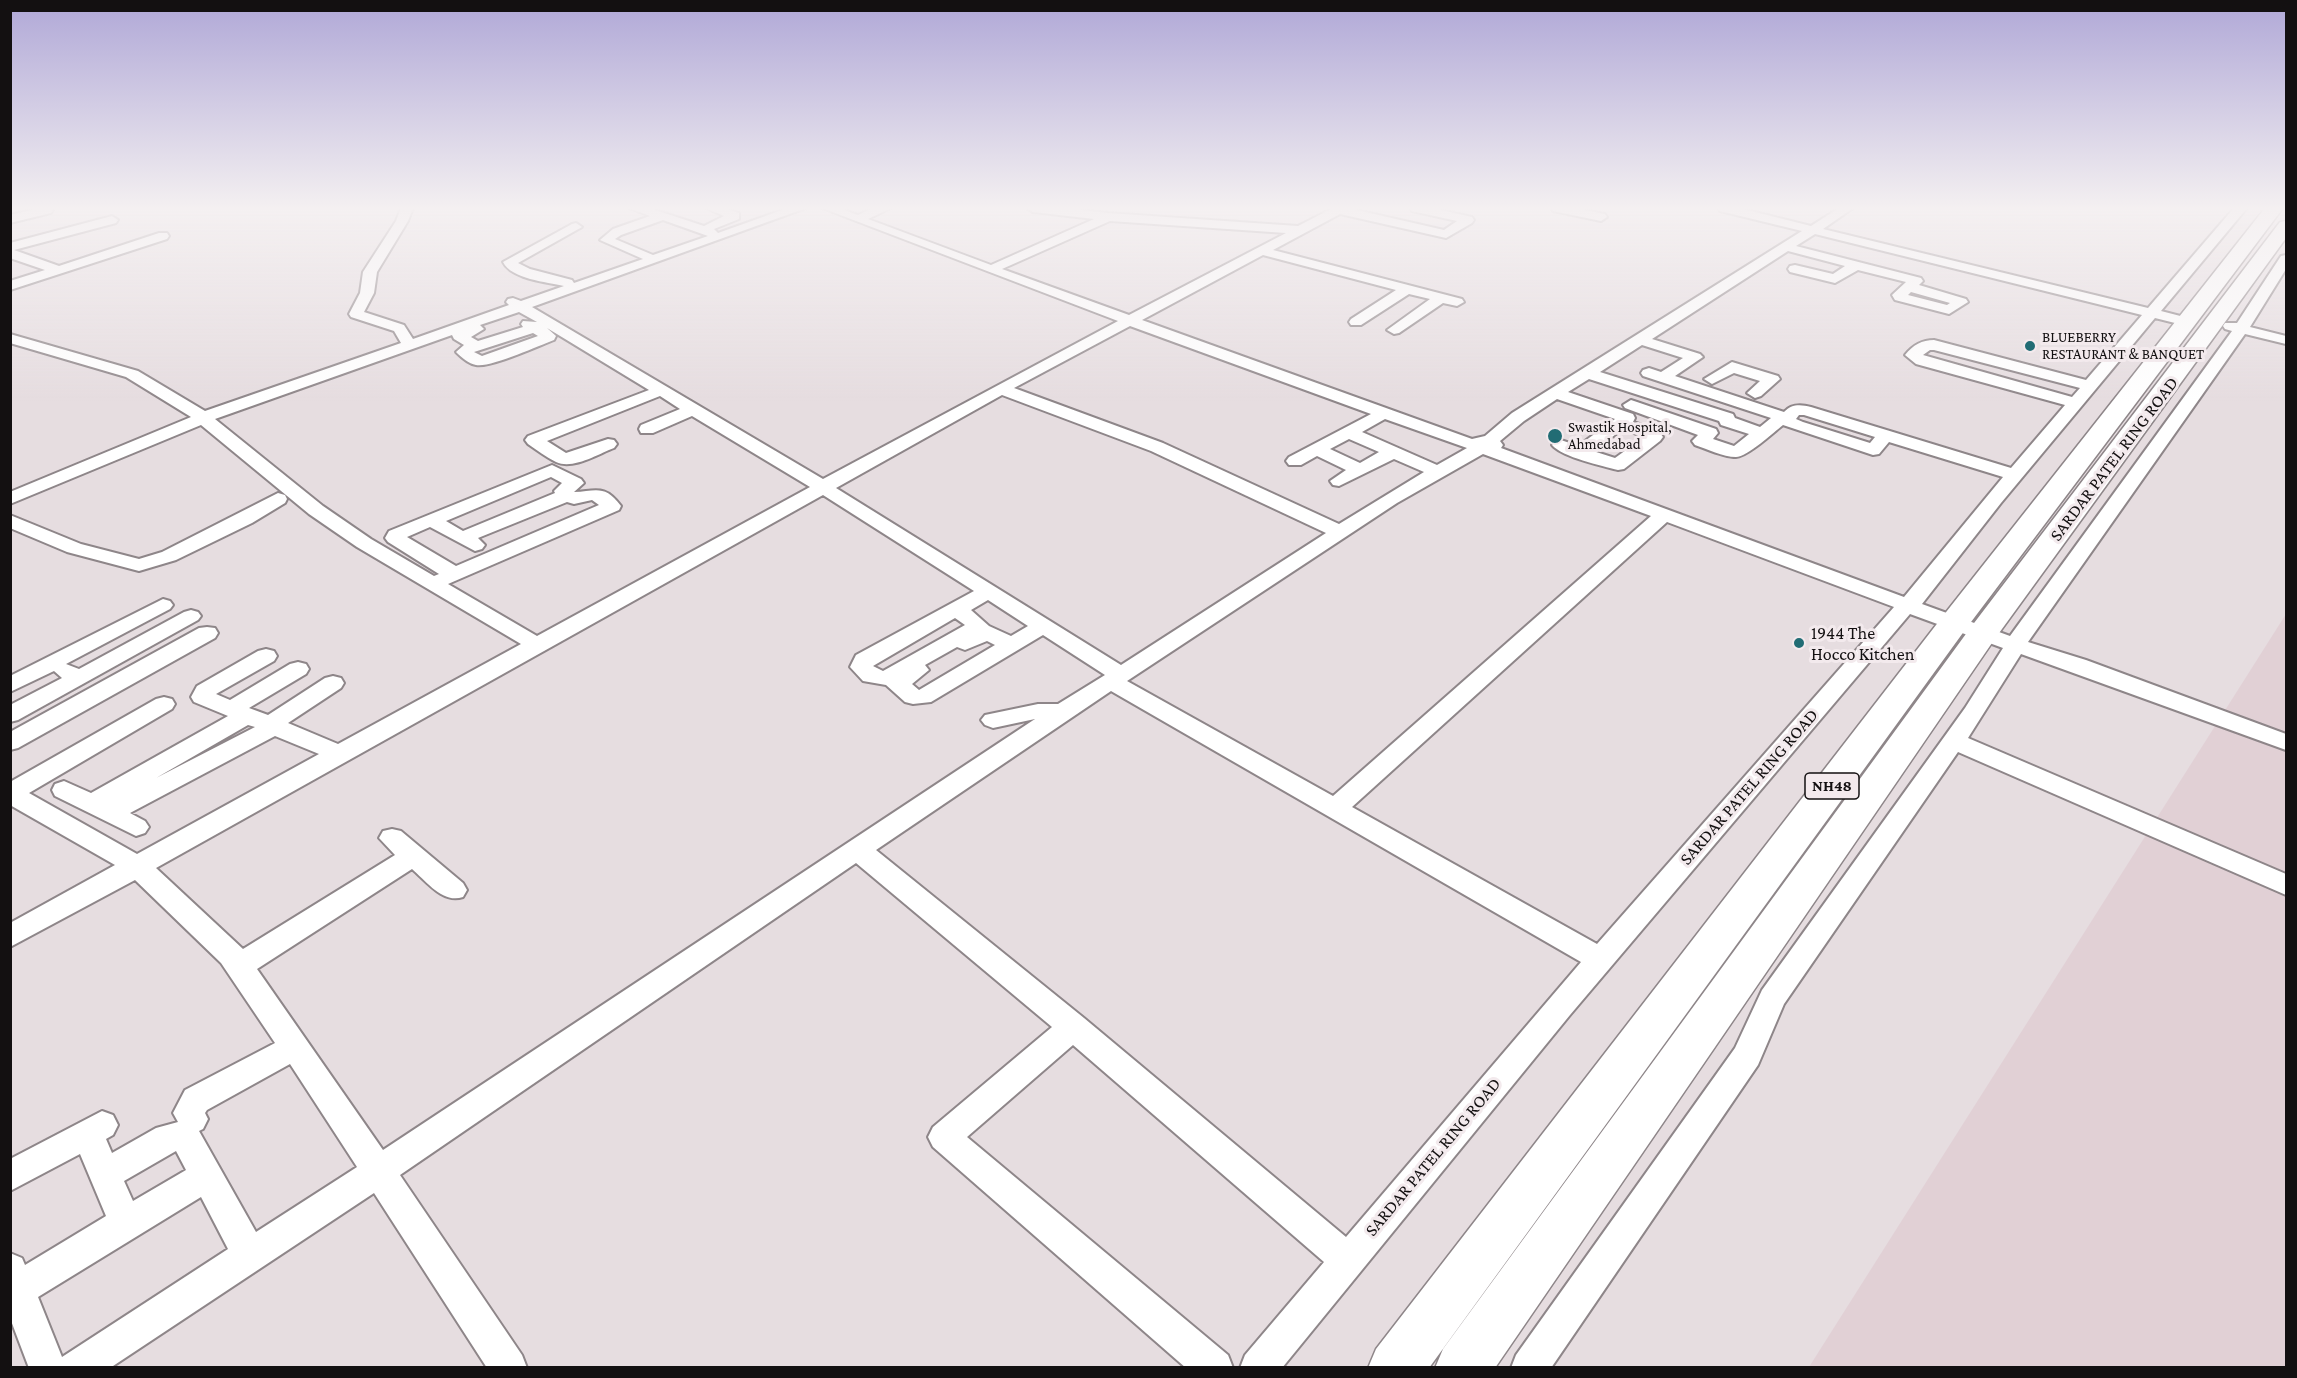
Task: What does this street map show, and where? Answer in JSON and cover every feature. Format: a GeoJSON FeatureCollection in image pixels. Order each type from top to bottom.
{"type":"FeatureCollection","features":[{"type":"Feature","properties":{"kind":"highway","name":"SARDAR PATEL RING ROAD"},"geometry":{"type":"LineString","coordinates":[[1462,1368],[1987,630],[2191,318],[2225,272]]}},
{"type":"Feature","properties":{"kind":"highway","name":"SARDAR PATEL RING ROAD"},"geometry":{"type":"LineString","coordinates":[[2191,318],[2238,272]]}},
{"type":"Feature","properties":{"kind":"highway","name":"SARDAR PATEL RING ROAD"},"geometry":{"type":"LineString","coordinates":[[1395,1368],[1987,630]]}},
{"type":"Feature","properties":{"kind":"street"},"geometry":{"type":"LineString","coordinates":[[10,286],[51,272]]}},
{"type":"Feature","properties":{"kind":"street"},"geometry":{"type":"LineString","coordinates":[[370,272],[367,293],[356,314],[399,328],[405,334],[406,340]]}},
{"type":"Feature","properties":{"kind":"street"},"geometry":{"type":"LineString","coordinates":[[526,272],[567,283]]}},
{"type":"Feature","properties":{"kind":"street"},"geometry":{"type":"LineString","coordinates":[[10,499],[200,416],[516,304],[595,272]]}},
{"type":"Feature","properties":{"kind":"street"},"geometry":{"type":"LineString","coordinates":[[10,491],[200,416],[406,340],[610,272]]}},
{"type":"Feature","properties":{"kind":"street"},"geometry":{"type":"LineString","coordinates":[[1005,272],[1485,445],[2286,742]]}},
{"type":"Feature","properties":{"kind":"street"},"geometry":{"type":"LineString","coordinates":[[1013,272],[1384,413],[1485,445],[1664,515],[1912,602]]}},
{"type":"Feature","properties":{"kind":"street"},"geometry":{"type":"LineString","coordinates":[[10,936],[338,753],[618,603],[823,487],[1222,272]]}},
{"type":"Feature","properties":{"kind":"street"},"geometry":{"type":"LineString","coordinates":[[1343,272],[1458,302]]}},
{"type":"Feature","properties":{"kind":"street"},"geometry":{"type":"LineString","coordinates":[[76,1368],[379,1172],[1063,711],[1116,679],[1390,499],[1485,445],[1518,417],[1746,272]]}},
{"type":"Feature","properties":{"kind":"street"},"geometry":{"type":"LineString","coordinates":[[1809,272],[1832,278],[1843,274],[1908,289],[1915,283],[1914,280],[1884,272]]}},
{"type":"Feature","properties":{"kind":"street"},"geometry":{"type":"LineString","coordinates":[[2001,272],[2286,340]]}},
{"type":"Feature","properties":{"kind":"street","name":"SARDAR PATEL RING ROAD"},"geometry":{"type":"LineString","coordinates":[[2191,318],[2212,272]]}},
{"type":"Feature","properties":{"kind":"street","name":"SARDAR PATEL RING ROAD"},"geometry":{"type":"LineString","coordinates":[[1258,1368],[1600,959],[1912,602],[2083,395],[2191,318],[2265,272]]}},
{"type":"Feature","properties":{"kind":"street"},"geometry":{"type":"LineString","coordinates":[[1356,322],[1407,289]]}},
{"type":"Feature","properties":{"kind":"street"},"geometry":{"type":"LineString","coordinates":[[1394,330],[1442,298]]}},
{"type":"Feature","properties":{"kind":"street"},"geometry":{"type":"LineString","coordinates":[[516,304],[542,325],[662,390],[686,413]]}},
{"type":"Feature","properties":{"kind":"street"},"geometry":{"type":"LineString","coordinates":[[514,318],[542,325],[549,337],[482,361],[464,352],[476,346],[460,335],[514,318]]}},
{"type":"Feature","properties":{"kind":"street"},"geometry":{"type":"LineString","coordinates":[[10,338],[132,374],[200,416],[316,510],[432,584],[537,645]]}},
{"type":"Feature","properties":{"kind":"street"},"geometry":{"type":"LineString","coordinates":[[1641,340],[1695,357],[1661,373]]}},
{"type":"Feature","properties":{"kind":"street"},"geometry":{"type":"LineString","coordinates":[[1926,345],[1930,345],[2049,375],[2083,395],[2034,392],[1920,361],[1913,355],[1926,345]]}},
{"type":"Feature","properties":{"kind":"street"},"geometry":{"type":"LineString","coordinates":[[1966,373],[1982,358]]}},
{"type":"Feature","properties":{"kind":"street"},"geometry":{"type":"LineString","coordinates":[[1690,406],[1730,367],[1772,379],[1701,441],[1736,452],[1758,435]]}},
{"type":"Feature","properties":{"kind":"street"},"geometry":{"type":"LineString","coordinates":[[1588,373],[1690,406],[1719,425]]}},
{"type":"Feature","properties":{"kind":"street"},"geometry":{"type":"LineString","coordinates":[[1556,393],[1627,410],[1719,425],[1727,421],[1762,432],[1783,417],[1750,399],[1661,373]]}},
{"type":"Feature","properties":{"kind":"street"},"geometry":{"type":"LineString","coordinates":[[1661,373],[1710,386]]}},
{"type":"Feature","properties":{"kind":"street"},"geometry":{"type":"LineString","coordinates":[[1661,373],[1740,401],[1750,399]]}},
{"type":"Feature","properties":{"kind":"street"},"geometry":{"type":"LineString","coordinates":[[2034,392],[2049,375]]}},
{"type":"Feature","properties":{"kind":"street"},"geometry":{"type":"LineString","coordinates":[[608,444],[573,458],[563,459],[534,440],[662,390]]}},
{"type":"Feature","properties":{"kind":"street"},"geometry":{"type":"LineString","coordinates":[[1001,390],[1157,447],[1340,532]]}},
{"type":"Feature","properties":{"kind":"street"},"geometry":{"type":"LineString","coordinates":[[644,397],[686,413],[823,487],[1043,626],[1116,679],[1334,809],[1600,959]]}},
{"type":"Feature","properties":{"kind":"street"},"geometry":{"type":"LineString","coordinates":[[1561,445],[1618,465],[1654,437],[1627,410]]}},
{"type":"Feature","properties":{"kind":"street"},"geometry":{"type":"LineString","coordinates":[[1580,453],[1627,410]]}},
{"type":"Feature","properties":{"kind":"street"},"geometry":{"type":"LineString","coordinates":[[1886,435],[1873,450],[1797,426],[1789,422],[1787,418],[1794,410],[1805,410],[1886,435],[2015,475]]}},
{"type":"Feature","properties":{"kind":"street"},"geometry":{"type":"LineString","coordinates":[[647,429],[686,413]]}},
{"type":"Feature","properties":{"kind":"street"},"geometry":{"type":"LineString","coordinates":[[1294,461],[1384,413]]}},
{"type":"Feature","properties":{"kind":"street"},"geometry":{"type":"LineString","coordinates":[[1348,432],[1438,472]]}},
{"type":"Feature","properties":{"kind":"street"},"geometry":{"type":"LineString","coordinates":[[1316,450],[1361,470]]}},
{"type":"Feature","properties":{"kind":"street"},"geometry":{"type":"LineString","coordinates":[[1339,481],[1393,452]]}},
{"type":"Feature","properties":{"kind":"street"},"geometry":{"type":"LineString","coordinates":[[432,584],[612,506],[595,494],[574,498],[567,495],[564,490],[576,484],[552,470],[399,533],[395,537],[454,574]]}},
{"type":"Feature","properties":{"kind":"street"},"geometry":{"type":"LineString","coordinates":[[462,538],[567,495]]}},
{"type":"Feature","properties":{"kind":"street"},"geometry":{"type":"LineString","coordinates":[[10,521],[74,548],[139,565],[169,556],[245,519],[278,499]]}},
{"type":"Feature","properties":{"kind":"street"},"geometry":{"type":"LineString","coordinates":[[1334,809],[1664,515]]}},
{"type":"Feature","properties":{"kind":"street"},"geometry":{"type":"LineString","coordinates":[[431,520],[495,557]]}},
{"type":"Feature","properties":{"kind":"street"},"geometry":{"type":"LineString","coordinates":[[956,609],[979,626],[886,678],[871,676],[861,667],[864,660],[988,591]]}},
{"type":"Feature","properties":{"kind":"street"},"geometry":{"type":"LineString","coordinates":[[10,685],[163,605]]}},
{"type":"Feature","properties":{"kind":"street"},"geometry":{"type":"LineString","coordinates":[[10,715],[191,616]]}},
{"type":"Feature","properties":{"kind":"street"},"geometry":{"type":"LineString","coordinates":[[1011,645],[1043,626]]}},
{"type":"Feature","properties":{"kind":"street"},"geometry":{"type":"LineString","coordinates":[[1987,630],[2286,734]]}},
{"type":"Feature","properties":{"kind":"street","name":"SARDAR PATEL RING ROAD"},"geometry":{"type":"LineString","coordinates":[[1529,1368],[1747,1056],[1772,998],[1974,712],[1987,630]]}},
{"type":"Feature","properties":{"kind":"street"},"geometry":{"type":"LineString","coordinates":[[10,742],[207,633]]}},
{"type":"Feature","properties":{"kind":"street"},"geometry":{"type":"LineString","coordinates":[[266,656],[202,694],[202,697],[338,753]]}},
{"type":"Feature","properties":{"kind":"street"},"geometry":{"type":"LineString","coordinates":[[51,664],[79,678]]}},
{"type":"Feature","properties":{"kind":"street"},"geometry":{"type":"LineString","coordinates":[[255,719],[298,669]]}},
{"type":"Feature","properties":{"kind":"street"},"geometry":{"type":"LineString","coordinates":[[69,827],[255,719],[333,683]]}},
{"type":"Feature","properties":{"kind":"street"},"geometry":{"type":"LineString","coordinates":[[10,794],[164,704]]}},
{"type":"Feature","properties":{"kind":"street"},"geometry":{"type":"LineString","coordinates":[[993,720],[1038,711],[1063,711]]}},
{"type":"Feature","properties":{"kind":"street"},"geometry":{"type":"LineString","coordinates":[[1953,741],[2286,885]]}},
{"type":"Feature","properties":{"kind":"street"},"geometry":{"type":"LineString","coordinates":[[64,790],[136,827]]}},
{"type":"Feature","properties":{"kind":"street"},"geometry":{"type":"LineString","coordinates":[[10,794],[136,865],[231,955],[509,1368]]}},
{"type":"Feature","properties":{"kind":"street"},"geometry":{"type":"LineString","coordinates":[[392,838],[454,890]]}},
{"type":"Feature","properties":{"kind":"street"},"geometry":{"type":"LineString","coordinates":[[858,850],[1073,1027],[1347,1260]]}},
{"type":"Feature","properties":{"kind":"street"},"geometry":{"type":"LineString","coordinates":[[239,966],[413,856]]}},
{"type":"Feature","properties":{"kind":"street"},"geometry":{"type":"LineString","coordinates":[[1073,1027],[944,1137],[1215,1368]]}},
{"type":"Feature","properties":{"kind":"street"},"geometry":{"type":"LineString","coordinates":[[192,1119],[189,1113],[196,1101],[295,1047]]}},
{"type":"Feature","properties":{"kind":"street"},"geometry":{"type":"LineString","coordinates":[[10,1176],[94,1130],[106,1174],[126,1223]]}},
{"type":"Feature","properties":{"kind":"street"},"geometry":{"type":"LineString","coordinates":[[106,1174],[167,1138],[177,1135],[185,1136],[250,1255]]}},
{"type":"Feature","properties":{"kind":"street"},"geometry":{"type":"LineString","coordinates":[[48,1368],[14,1279],[126,1223],[208,1175]]}},
{"type":"Feature","properties":{"kind":"shaded area"},"geometry":{"type":"Polygon","coordinates":[[[2286,614],[2286,1367],[1809,1367],[2286,614]]]}},
{"type":"Feature","properties":{"kind":"place","name":"BLUEBERRY RESTAURANT & BANQUET"},"geometry":{"type":"Point","coordinates":[2030,346]}},
{"type":"Feature","properties":{"kind":"place","name":"Swastik Hospital, Ahmedabad"},"geometry":{"type":"Point","coordinates":[1555,436]}},
{"type":"Feature","properties":{"kind":"place","name":"1944 The Hocco Kitchen"},"geometry":{"type":"Point","coordinates":[1799,643]}}]}
